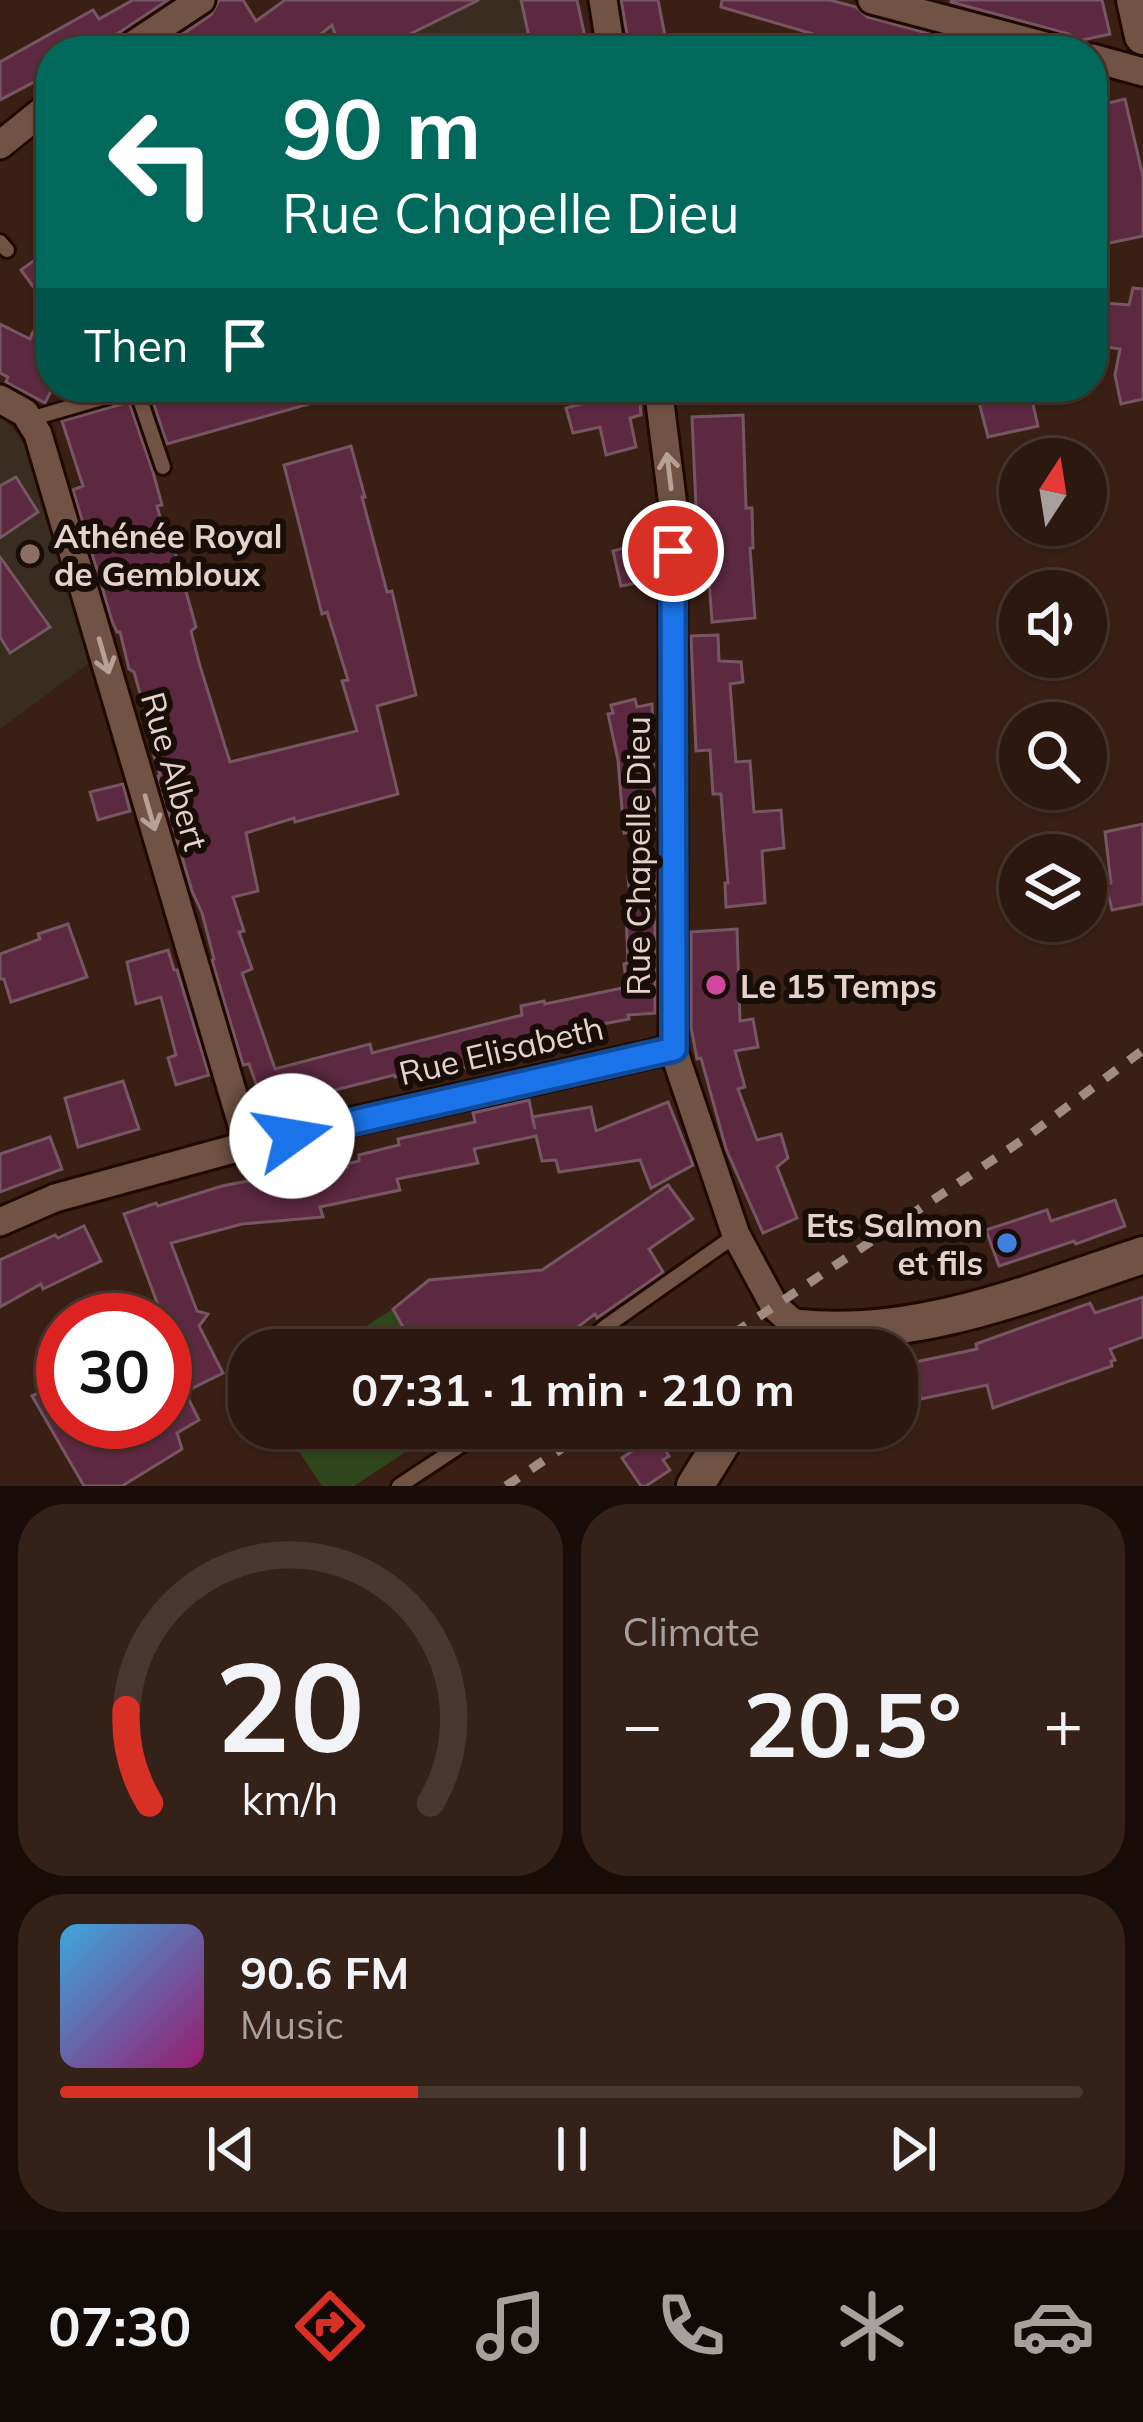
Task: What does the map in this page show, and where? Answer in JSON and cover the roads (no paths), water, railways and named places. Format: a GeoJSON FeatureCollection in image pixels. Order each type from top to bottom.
{"type":"FeatureCollection","features":[{"type":"Feature","properties":{"kind":"street"},"geometry":{"type":"LineString","coordinates":[[147,36],[201,0]]}},
{"type":"Feature","properties":{"kind":"street"},"geometry":{"type":"LineString","coordinates":[[603,0],[609,36]]}},
{"type":"Feature","properties":{"kind":"street"},"geometry":{"type":"LineString","coordinates":[[872,0],[1008,36]]}},
{"type":"Feature","properties":{"kind":"street"},"geometry":{"type":"LineString","coordinates":[[1135,0],[1143,36]]}},
{"type":"Feature","properties":{"kind":"street"},"geometry":{"type":"LineString","coordinates":[[1107,62],[1143,72]]}},
{"type":"Feature","properties":{"kind":"street"},"geometry":{"type":"LineString","coordinates":[[0,146],[36,125]]}},
{"type":"Feature","properties":{"kind":"street"},"geometry":{"type":"LineString","coordinates":[[0,399],[30,419]]}},
{"type":"Feature","properties":{"kind":"street","name":"Rue Chapelle Dieu"},"geometry":{"type":"LineString","coordinates":[[660,402],[673,506],[674,1049],[736,1235],[786,1328]]}},
{"type":"Feature","properties":{"kind":"street","name":"Rue Albert"},"geometry":{"type":"LineString","coordinates":[[30,419],[42,445],[248,1145]]}},
{"type":"Feature","properties":{"kind":"street","name":"Rue Elisabeth"},"geometry":{"type":"LineString","coordinates":[[0,1222],[55,1198],[248,1145],[674,1049]]}},
{"type":"Feature","properties":{"kind":"street"},"geometry":{"type":"LineString","coordinates":[[786,1328],[842,1333],[976,1311],[1143,1256]]}},
{"type":"Feature","properties":{"kind":"street"},"geometry":{"type":"LineString","coordinates":[[695,1486],[718,1449]]}},
{"type":"Feature","properties":{"kind":"lane"},"geometry":{"type":"LineString","coordinates":[[30,419],[88,402]]}},
{"type":"Feature","properties":{"kind":"lane"},"geometry":{"type":"LineString","coordinates":[[141,402],[163,467]]}},
{"type":"Feature","properties":{"kind":"lane"},"geometry":{"type":"LineString","coordinates":[[603,1329],[736,1235]]}},
{"type":"Feature","properties":{"kind":"lane"},"geometry":{"type":"LineString","coordinates":[[399,1486],[455,1449]]}},
{"type":"Feature","properties":{"kind":"railway"},"geometry":{"type":"LineString","coordinates":[[740,1329],[1024,1139],[1143,1050]]}},
{"type":"Feature","properties":{"kind":"railway"},"geometry":{"type":"LineString","coordinates":[[506,1486],[561,1449]]}},
{"type":"Feature","properties":{"kind":"place","name":"Athénée Royal de Gembloux"},"geometry":{"type":"Point","coordinates":[30,554]}},
{"type":"Feature","properties":{"kind":"place","name":"Le 15 Temps"},"geometry":{"type":"Point","coordinates":[716,985]}},
{"type":"Feature","properties":{"kind":"place","name":"Ets Salmon et fils"},"geometry":{"type":"Point","coordinates":[1007,1243]}}]}
